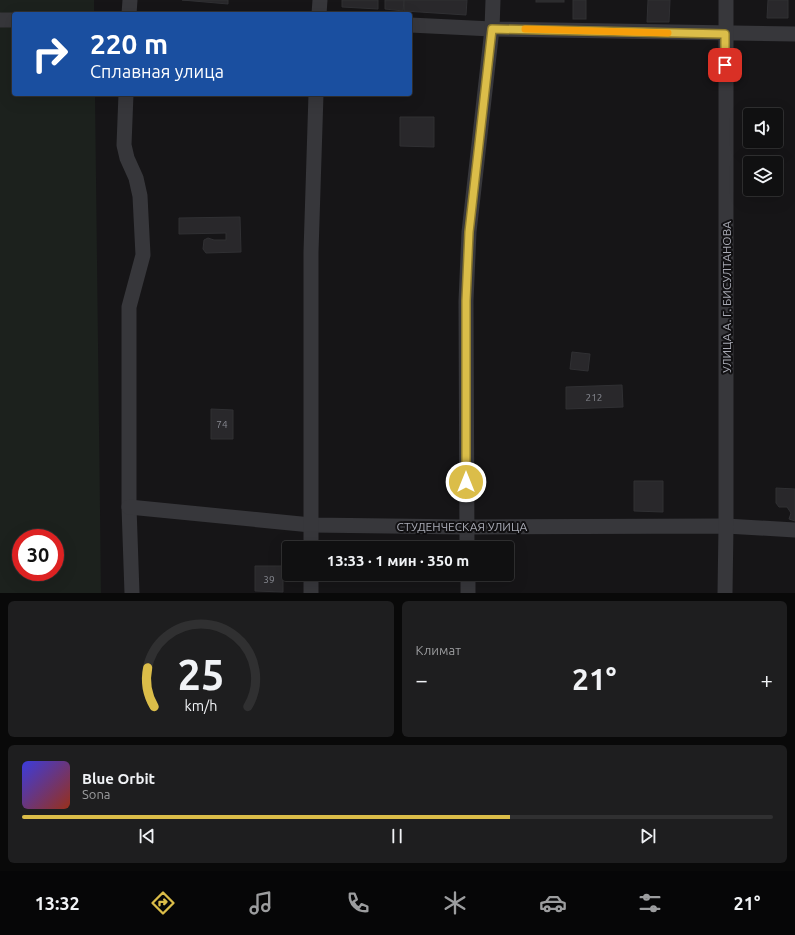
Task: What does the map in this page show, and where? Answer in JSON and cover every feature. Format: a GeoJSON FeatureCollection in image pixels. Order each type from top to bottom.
{"type":"FeatureCollection","features":[{"type":"Feature","properties":{"kind":"street"},"geometry":{"type":"LineString","coordinates":[[129,12],[130,0]]}},
{"type":"Feature","properties":{"kind":"street"},"geometry":{"type":"LineString","coordinates":[[319,12],[320,0]]}},
{"type":"Feature","properties":{"kind":"street"},"geometry":{"type":"LineString","coordinates":[[467,541],[466,301],[469,232],[494,0]]}},
{"type":"Feature","properties":{"kind":"street","name":"УЛИЦА А. Г. БИСУЛТАНОВА"},"geometry":{"type":"LineString","coordinates":[[725,593],[726,0]]}},
{"type":"Feature","properties":{"kind":"street"},"geometry":{"type":"LineString","coordinates":[[0,20],[12,20]]}},
{"type":"Feature","properties":{"kind":"street"},"geometry":{"type":"LineString","coordinates":[[412,26],[725,34],[795,34]]}},
{"type":"Feature","properties":{"kind":"street"},"geometry":{"type":"LineString","coordinates":[[126,96],[124,145],[127,158],[136,178],[140,196],[143,255],[129,307],[129,507],[132,593]]}},
{"type":"Feature","properties":{"kind":"street"},"geometry":{"type":"LineString","coordinates":[[311,541],[311,252],[316,96]]}},
{"type":"Feature","properties":{"kind":"street","name":"СТУДЕНЧЕСКАЯ УЛИЦА"},"geometry":{"type":"LineString","coordinates":[[129,507],[311,525],[466,527],[726,526],[795,530]]}},
{"type":"Feature","properties":{"kind":"street"},"geometry":{"type":"LineString","coordinates":[[311,581],[311,593]]}},
{"type":"Feature","properties":{"kind":"street"},"geometry":{"type":"LineString","coordinates":[[468,581],[468,593]]}},
{"type":"Feature","properties":{"kind":"shaded area"},"geometry":{"type":"Polygon","coordinates":[[[0,0],[94,0],[94,12],[12,12],[12,96],[95,96],[101,593],[0,593],[0,0]]]}},
{"type":"Feature","properties":{"kind":"building"},"geometry":{"type":"Polygon","coordinates":[[[182,0],[228,0],[228,4],[182,0]]]}},
{"type":"Feature","properties":{"kind":"building"},"geometry":{"type":"Polygon","coordinates":[[[342,0],[378,0],[378,9],[342,7],[342,0]]]}},
{"type":"Feature","properties":{"kind":"building"},"geometry":{"type":"Polygon","coordinates":[[[385,0],[404,0],[403,11],[385,9],[385,0]]]}},
{"type":"Feature","properties":{"kind":"building"},"geometry":{"type":"Polygon","coordinates":[[[404,0],[467,0],[466,15],[404,11],[404,0]]]}},
{"type":"Feature","properties":{"kind":"building"},"geometry":{"type":"Polygon","coordinates":[[[536,0],[564,0],[564,2],[536,2],[536,0]]]}},
{"type":"Feature","properties":{"kind":"building"},"geometry":{"type":"Polygon","coordinates":[[[573,0],[586,0],[586,19],[573,19],[573,0]]]}},
{"type":"Feature","properties":{"kind":"building"},"geometry":{"type":"Polygon","coordinates":[[[648,0],[670,0],[669,22],[647,22],[648,0]]]}},
{"type":"Feature","properties":{"kind":"building"},"geometry":{"type":"Polygon","coordinates":[[[768,0],[788,0],[788,18],[767,18],[768,0]]]}},
{"type":"Feature","properties":{"kind":"building"},"geometry":{"type":"Polygon","coordinates":[[[400,117],[434,117],[434,147],[400,146],[400,117]]]}},
{"type":"Feature","properties":{"kind":"building"},"geometry":{"type":"Polygon","coordinates":[[[240,217],[241,252],[206,253],[203,249],[204,240],[208,238],[214,240],[226,240],[226,233],[179,234],[179,218],[240,217]]]}},
{"type":"Feature","properties":{"kind":"building"},"geometry":{"type":"Polygon","coordinates":[[[572,352],[590,354],[588,371],[570,369],[572,352]]]}},
{"type":"Feature","properties":{"kind":"building"},"geometry":{"type":"Polygon","coordinates":[[[622,385],[623,407],[566,409],[566,387],[622,385]]]}},
{"type":"Feature","properties":{"kind":"building"},"geometry":{"type":"Polygon","coordinates":[[[211,409],[233,410],[233,439],[211,439],[211,409]]]}},
{"type":"Feature","properties":{"kind":"building"},"geometry":{"type":"Polygon","coordinates":[[[634,481],[663,481],[663,512],[634,511],[634,481]]]}},
{"type":"Feature","properties":{"kind":"building"},"geometry":{"type":"Polygon","coordinates":[[[776,488],[795,489],[795,521],[789,519],[791,513],[787,507],[779,507],[776,503],[776,488]]]}},
{"type":"Feature","properties":{"kind":"building"},"geometry":{"type":"Polygon","coordinates":[[[255,566],[282,566],[283,592],[255,591],[255,566]]]}},
{"type":"Feature","properties":{"kind":"slow traffic"},"geometry":{"type":"LineString","coordinates":[[525,29],[668,33]]}},
{"type":"Feature","properties":{"kind":"route"},"geometry":{"type":"LineString","coordinates":[[466,482],[466,301],[469,232],[492,29],[725,34],[725,65]]}}]}
